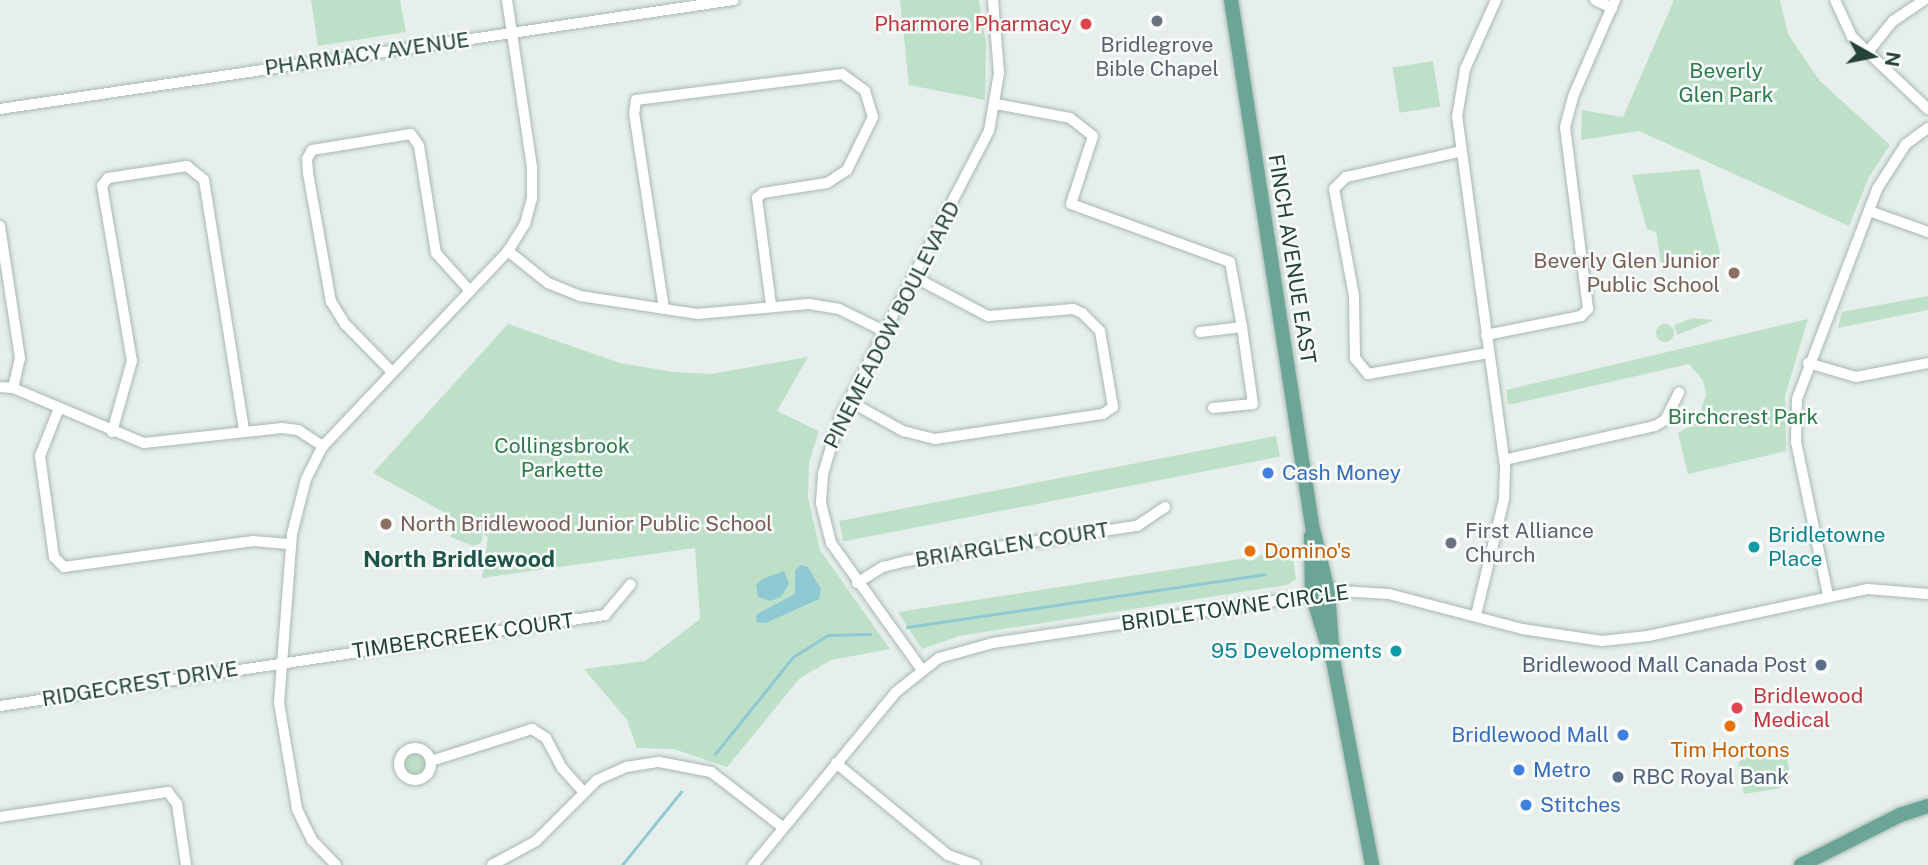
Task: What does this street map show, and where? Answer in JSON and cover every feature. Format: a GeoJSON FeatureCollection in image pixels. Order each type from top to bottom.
{"type":"FeatureCollection","features":[{"type":"Feature","properties":{"kind":"main road","name":"FINCH AVENUE EAST"},"geometry":{"type":"LineString","coordinates":[[1231,0],[1312,525],[1328,592],[1333,660],[1372,865]]}},
{"type":"Feature","properties":{"kind":"main road","name":"FINCH AVENUE EAST"},"geometry":{"type":"LineString","coordinates":[[1312,525],[1312,594],[1333,660]]}},
{"type":"Feature","properties":{"kind":"main road"},"geometry":{"type":"LineString","coordinates":[[1801,865],[1900,815],[1928,806]]}},
{"type":"Feature","properties":{"kind":"street"},"geometry":{"type":"LineString","coordinates":[[337,865],[305,829],[294,800],[279,703],[291,544],[300,498],[323,446],[391,371],[508,251],[525,224],[533,180],[507,0]]}},
{"type":"Feature","properties":{"kind":"street","name":"PHARMACY AVENUE"},"geometry":{"type":"LineString","coordinates":[[0,109],[734,0]]}},
{"type":"Feature","properties":{"kind":"street","name":"PINEMEADOW BOULEVARD"},"geometry":{"type":"LineString","coordinates":[[922,670],[857,583],[831,543],[821,503],[824,460],[849,401],[884,331],[977,158],[996,104],[999,59],[993,0]]}},
{"type":"Feature","properties":{"kind":"street"},"geometry":{"type":"LineString","coordinates":[[1476,615],[1504,499],[1504,460],[1458,152],[1462,80],[1496,0]]}},
{"type":"Feature","properties":{"kind":"street"},"geometry":{"type":"LineString","coordinates":[[1486,335],[1581,316],[1588,309],[1565,127],[1574,94],[1613,4],[1595,0]]}},
{"type":"Feature","properties":{"kind":"street"},"geometry":{"type":"LineString","coordinates":[[1835,0],[1840,19],[1867,52],[1928,109]]}},
{"type":"Feature","properties":{"kind":"street"},"geometry":{"type":"LineString","coordinates":[[1867,52],[1893,21],[1924,0]]}},
{"type":"Feature","properties":{"kind":"street"},"geometry":{"type":"LineString","coordinates":[[664,309],[634,114],[636,100],[842,74],[865,91],[873,117],[847,170],[827,183],[763,193],[757,198],[771,305]]}},
{"type":"Feature","properties":{"kind":"street"},"geometry":{"type":"LineString","coordinates":[[996,104],[1070,118],[1093,136],[1071,204],[1230,262],[1253,404],[1213,408]]}},
{"type":"Feature","properties":{"kind":"street"},"geometry":{"type":"LineString","coordinates":[[1828,595],[1796,442],[1797,399],[1808,363],[1888,167],[1906,144],[1928,128]]}},
{"type":"Feature","properties":{"kind":"street"},"geometry":{"type":"LineString","coordinates":[[391,371],[345,324],[331,302],[308,173],[309,153],[411,134],[418,146],[436,253],[470,290]]}},
{"type":"Feature","properties":{"kind":"street"},"geometry":{"type":"LineString","coordinates":[[1458,152],[1346,177],[1334,189],[1354,296],[1356,358],[1368,374],[1488,353]]}},
{"type":"Feature","properties":{"kind":"street"},"geometry":{"type":"LineString","coordinates":[[112,432],[132,361],[102,186],[108,178],[187,166],[204,180],[244,431]]}},
{"type":"Feature","properties":{"kind":"street"},"geometry":{"type":"LineString","coordinates":[[1869,211],[1928,232]]}},
{"type":"Feature","properties":{"kind":"street"},"geometry":{"type":"LineString","coordinates":[[0,226],[20,358],[13,388]]}},
{"type":"Feature","properties":{"kind":"street"},"geometry":{"type":"LineString","coordinates":[[508,251],[548,283],[571,294],[697,314],[771,305],[809,304],[839,309],[884,331]]}},
{"type":"Feature","properties":{"kind":"street"},"geometry":{"type":"LineString","coordinates":[[849,401],[926,439],[1085,417],[1113,407],[1100,331],[1082,313],[1073,309],[988,316],[914,276]]}},
{"type":"Feature","properties":{"kind":"street"},"geometry":{"type":"LineString","coordinates":[[1200,332],[1242,327]]}},
{"type":"Feature","properties":{"kind":"street"},"geometry":{"type":"LineString","coordinates":[[1808,363],[1856,377],[1928,363]]}},
{"type":"Feature","properties":{"kind":"street"},"geometry":{"type":"LineString","coordinates":[[0,387],[13,388],[112,432],[156,445],[244,431],[289,428],[323,446]]}},
{"type":"Feature","properties":{"kind":"street"},"geometry":{"type":"LineString","coordinates":[[1504,460],[1655,426],[1665,420],[1679,392]]}},
{"type":"Feature","properties":{"kind":"street"},"geometry":{"type":"LineString","coordinates":[[59,408],[40,456],[54,557],[64,567],[253,541],[291,544]]}},
{"type":"Feature","properties":{"kind":"street","name":"BRIARGLEN COURT"},"geometry":{"type":"LineString","coordinates":[[857,583],[883,567],[908,561],[1137,526],[1165,507]]}},
{"type":"Feature","properties":{"kind":"street","name":"TIMBERCREEK COURT"},"geometry":{"type":"LineString","coordinates":[[280,663],[605,615],[631,584]]}},
{"type":"Feature","properties":{"kind":"street","name":"BRIDLETOWNE CIRCLE"},"geometry":{"type":"LineString","coordinates":[[753,865],[781,826],[836,763],[878,709],[939,658],[993,643],[1328,592],[1390,594],[1555,636],[1612,640],[1828,595],[1879,589],[1928,594]]}},
{"type":"Feature","properties":{"kind":"street","name":"RIDGECREST DRIVE"},"geometry":{"type":"LineString","coordinates":[[0,706],[280,663]]}},
{"type":"Feature","properties":{"kind":"street"},"geometry":{"type":"LineString","coordinates":[[431,761],[532,729],[546,738],[562,768],[583,791]]}},
{"type":"Feature","properties":{"kind":"street"},"geometry":{"type":"LineString","coordinates":[[492,865],[536,841],[583,791],[626,767],[678,762],[724,779],[781,826]]}},
{"type":"Feature","properties":{"kind":"street"},"geometry":{"type":"LineString","coordinates":[[836,763],[948,855],[975,865]]}},
{"type":"Feature","properties":{"kind":"street"},"geometry":{"type":"LineString","coordinates":[[0,817],[168,792],[177,804],[186,865]]}},
{"type":"Feature","properties":{"kind":"green space"},"geometry":{"type":"Polygon","coordinates":[[[311,0],[400,0],[406,32],[318,46],[311,0]]]}},
{"type":"Feature","properties":{"kind":"green space"},"geometry":{"type":"Polygon","coordinates":[[[900,0],[979,0],[986,44],[985,100],[909,85],[900,0]]]}},
{"type":"Feature","properties":{"kind":"green space","name":"Beverly Glen Park"},"geometry":{"type":"Polygon","coordinates":[[[1674,0],[1780,0],[1788,34],[1819,80],[1890,145],[1869,177],[1849,226],[1639,131],[1581,140],[1582,110],[1623,117],[1674,0]]]}},
{"type":"Feature","properties":{"kind":"green space"},"geometry":{"type":"Polygon","coordinates":[[[1433,61],[1440,106],[1400,113],[1393,67],[1433,61]]]}},
{"type":"Feature","properties":{"kind":"green space"},"geometry":{"type":"Polygon","coordinates":[[[1699,169],[1721,257],[1662,271],[1656,232],[1647,229],[1632,175],[1699,169]]]}},
{"type":"Feature","properties":{"kind":"green space"},"geometry":{"type":"Polygon","coordinates":[[[1928,296],[1928,310],[1838,328],[1842,312],[1928,296]]]}},
{"type":"Feature","properties":{"kind":"green space"},"geometry":{"type":"Polygon","coordinates":[[[1693,318],[1714,320],[1677,335],[1674,325],[1693,318]]]}},
{"type":"Feature","properties":{"kind":"green space","name":"Birchcrest Park"},"geometry":{"type":"Polygon","coordinates":[[[1808,319],[1785,396],[1786,451],[1688,474],[1678,433],[1697,422],[1706,395],[1703,380],[1689,364],[1508,405],[1506,390],[1808,319]]]}},
{"type":"Feature","properties":{"kind":"green space","name":"Collingsbrook Parkette"},"geometry":{"type":"Polygon","coordinates":[[[508,324],[620,363],[674,372],[711,374],[808,357],[777,411],[819,431],[809,463],[808,498],[820,550],[890,649],[831,660],[800,678],[727,767],[674,749],[637,748],[627,720],[584,669],[645,661],[700,619],[695,548],[482,578],[488,537],[483,534],[481,543],[474,546],[450,537],[456,519],[373,473],[508,324]]]}},
{"type":"Feature","properties":{"kind":"green space"},"geometry":{"type":"Polygon","coordinates":[[[1665,324],[1671,327],[1674,333],[1671,339],[1665,342],[1659,339],[1656,333],[1659,327],[1665,324]]]}},
{"type":"Feature","properties":{"kind":"green space"},"geometry":{"type":"Polygon","coordinates":[[[1276,436],[1280,457],[843,542],[839,521],[1276,436]]]}},
{"type":"Feature","properties":{"kind":"green space"},"geometry":{"type":"Polygon","coordinates":[[[1292,551],[1296,579],[1287,585],[959,636],[922,649],[898,612],[1292,551]]]}},
{"type":"Feature","properties":{"kind":"green space"},"geometry":{"type":"Polygon","coordinates":[[[1786,752],[1790,777],[1781,788],[1744,794],[1738,764],[1743,758],[1786,752]]]}},
{"type":"Feature","properties":{"kind":"green space"},"geometry":{"type":"Polygon","coordinates":[[[415,754],[422,757],[425,764],[422,771],[415,774],[408,771],[405,764],[408,757],[415,754]]]}},
{"type":"Feature","properties":{"kind":"water"},"geometry":{"type":"Polygon","coordinates":[[[800,565],[808,567],[821,589],[819,599],[766,623],[756,622],[757,614],[795,594],[795,571],[800,565]]]}},
{"type":"Feature","properties":{"kind":"water"},"geometry":{"type":"Polygon","coordinates":[[[784,571],[789,584],[781,597],[770,601],[758,597],[756,585],[762,579],[784,571]]]}},
{"type":"Feature","properties":{"kind":"waterway"},"geometry":{"type":"LineString","coordinates":[[907,627],[1264,574]]}},
{"type":"Feature","properties":{"kind":"waterway"},"geometry":{"type":"LineString","coordinates":[[715,754],[793,657],[828,635],[870,634]]}},
{"type":"Feature","properties":{"kind":"waterway"},"geometry":{"type":"LineString","coordinates":[[622,865],[681,792]]}},
{"type":"Feature","properties":{"kind":"place","name":"Bridlegrove Bible Chapel"},"geometry":{"type":"Point","coordinates":[1157,21]}},
{"type":"Feature","properties":{"kind":"place","name":"Pharmore Pharmacy"},"geometry":{"type":"Point","coordinates":[1086,24]}},
{"type":"Feature","properties":{"kind":"place","name":"Beverly Glen Junior Public School"},"geometry":{"type":"Point","coordinates":[1734,273]}},
{"type":"Feature","properties":{"kind":"place","name":"Cash Money"},"geometry":{"type":"Point","coordinates":[1268,473]}},
{"type":"Feature","properties":{"kind":"place","name":"North Bridlewood Junior Public School"},"geometry":{"type":"Point","coordinates":[386,524]}},
{"type":"Feature","properties":{"kind":"place","name":"First Alliance Church"},"geometry":{"type":"Point","coordinates":[1451,543]}},
{"type":"Feature","properties":{"kind":"place","name":"Bridletowne Place"},"geometry":{"type":"Point","coordinates":[1754,547]}},
{"type":"Feature","properties":{"kind":"place","name":"Domino's"},"geometry":{"type":"Point","coordinates":[1250,551]}},
{"type":"Feature","properties":{"kind":"place","name":"95 Developments"},"geometry":{"type":"Point","coordinates":[1396,651]}},
{"type":"Feature","properties":{"kind":"place","name":"Bridlewood Mall Canada Post"},"geometry":{"type":"Point","coordinates":[1821,665]}},
{"type":"Feature","properties":{"kind":"place","name":"Bridlewood Medical"},"geometry":{"type":"Point","coordinates":[1737,708]}},
{"type":"Feature","properties":{"kind":"place","name":"Tim Hortons"},"geometry":{"type":"Point","coordinates":[1730,726]}},
{"type":"Feature","properties":{"kind":"place","name":"Bridlewood Mall"},"geometry":{"type":"Point","coordinates":[1623,735]}},
{"type":"Feature","properties":{"kind":"place","name":"Metro"},"geometry":{"type":"Point","coordinates":[1519,770]}},
{"type":"Feature","properties":{"kind":"place","name":"RBC Royal Bank"},"geometry":{"type":"Point","coordinates":[1618,777]}},
{"type":"Feature","properties":{"kind":"place","name":"Stitches"},"geometry":{"type":"Point","coordinates":[1526,805]}},
{"type":"Feature","properties":{"kind":"district","name":"North Bridlewood"},"geometry":{"type":"Point","coordinates":[459,559]}}]}
